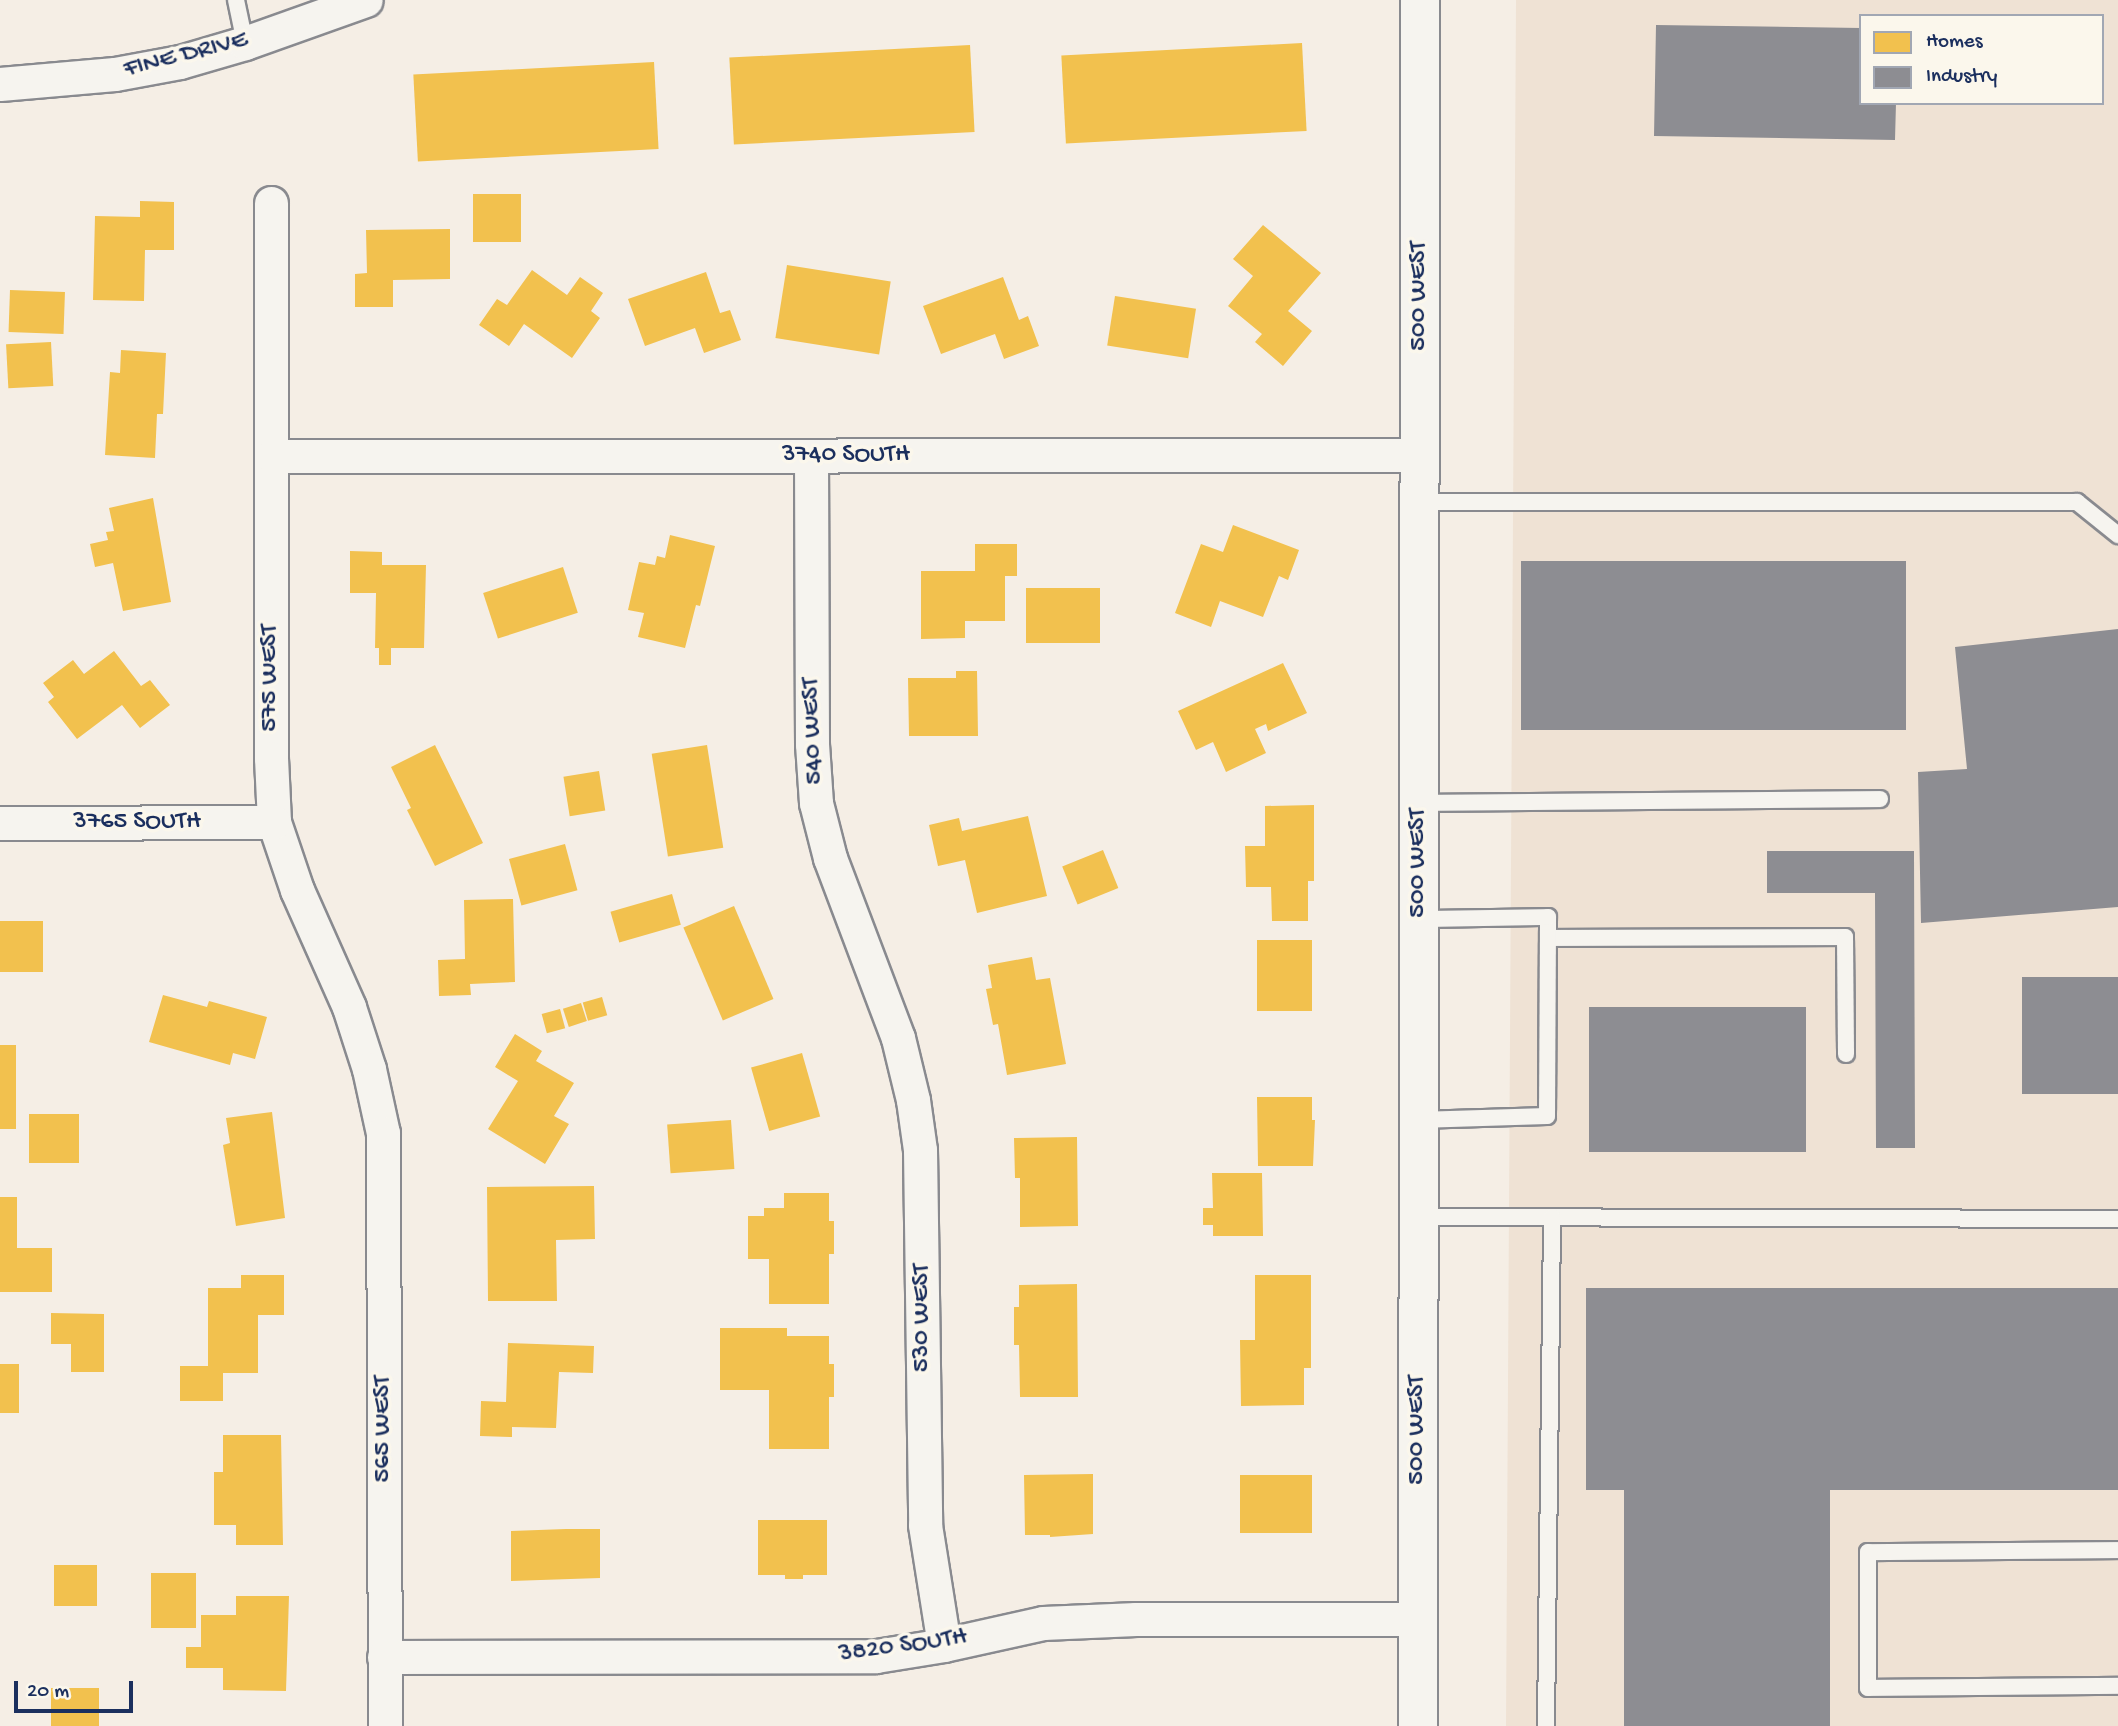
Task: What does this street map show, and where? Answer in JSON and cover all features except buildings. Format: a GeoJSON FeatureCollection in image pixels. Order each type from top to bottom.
{"type":"FeatureCollection","features":[{"type":"Feature","properties":{"kind":"main road","name":"500 WEST"},"geometry":{"type":"LineString","coordinates":[[1418,1726],[1420,0]]}},
{"type":"Feature","properties":{"kind":"street","name":"FINE DRIVE"},"geometry":{"type":"LineString","coordinates":[[0,84],[115,74],[180,62],[245,43],[366,0]]}},
{"type":"Feature","properties":{"kind":"street","name":"575 WEST"},"geometry":{"type":"LineString","coordinates":[[271,203],[271,758],[274,822],[297,890],[349,1007],[369,1069],[383,1133]]}},
{"type":"Feature","properties":{"kind":"street","name":"3740 SOUTH"},"geometry":{"type":"LineString","coordinates":[[273,456],[1420,455]]}},
{"type":"Feature","properties":{"kind":"street","name":"540 WEST"},"geometry":{"type":"LineString","coordinates":[[811,456],[812,732],[816,803],[830,858],[848,910],[884,995]]}},
{"type":"Feature","properties":{"kind":"street","name":"3765 SOUTH"},"geometry":{"type":"LineString","coordinates":[[0,823],[274,822]]}},
{"type":"Feature","properties":{"kind":"street","name":"530 WEST"},"geometry":{"type":"LineString","coordinates":[[884,995],[913,1100],[920,1150],[925,1525],[944,1645]]}},
{"type":"Feature","properties":{"kind":"street","name":"565 WEST"},"geometry":{"type":"LineString","coordinates":[[383,1133],[385,1726]]}},
{"type":"Feature","properties":{"kind":"street","name":"3820 SOUTH"},"geometry":{"type":"LineString","coordinates":[[384,1657],[852,1657],[876,1656],[944,1645],[1043,1623],[1136,1619],[1420,1619]]}},
{"type":"Feature","properties":{"kind":"lane"},"geometry":{"type":"LineString","coordinates":[[236,0],[245,43]]}},
{"type":"Feature","properties":{"kind":"lane"},"geometry":{"type":"LineString","coordinates":[[1419,502],[2077,502],[2118,534]]}},
{"type":"Feature","properties":{"kind":"lane"},"geometry":{"type":"LineString","coordinates":[[1419,803],[1880,799]]}},
{"type":"Feature","properties":{"kind":"lane"},"geometry":{"type":"LineString","coordinates":[[1418,1120],[1547,1116],[1548,938],[1548,917],[1419,919]]}},
{"type":"Feature","properties":{"kind":"lane"},"geometry":{"type":"LineString","coordinates":[[1548,938],[1845,937],[1846,1054]]}},
{"type":"Feature","properties":{"kind":"lane"},"geometry":{"type":"LineString","coordinates":[[1418,1217],[2118,1219]]}},
{"type":"Feature","properties":{"kind":"lane"},"geometry":{"type":"LineString","coordinates":[[1546,1726],[1552,1217]]}},
{"type":"Feature","properties":{"kind":"lane"},"geometry":{"type":"LineString","coordinates":[[2118,1550],[1868,1552],[1868,1688],[2118,1686]]}},
{"type":"Feature","properties":{"kind":"shaded area"},"geometry":{"type":"Polygon","coordinates":[[[1516,0],[2118,0],[2118,1726],[1506,1726],[1516,0]]]}}]}
